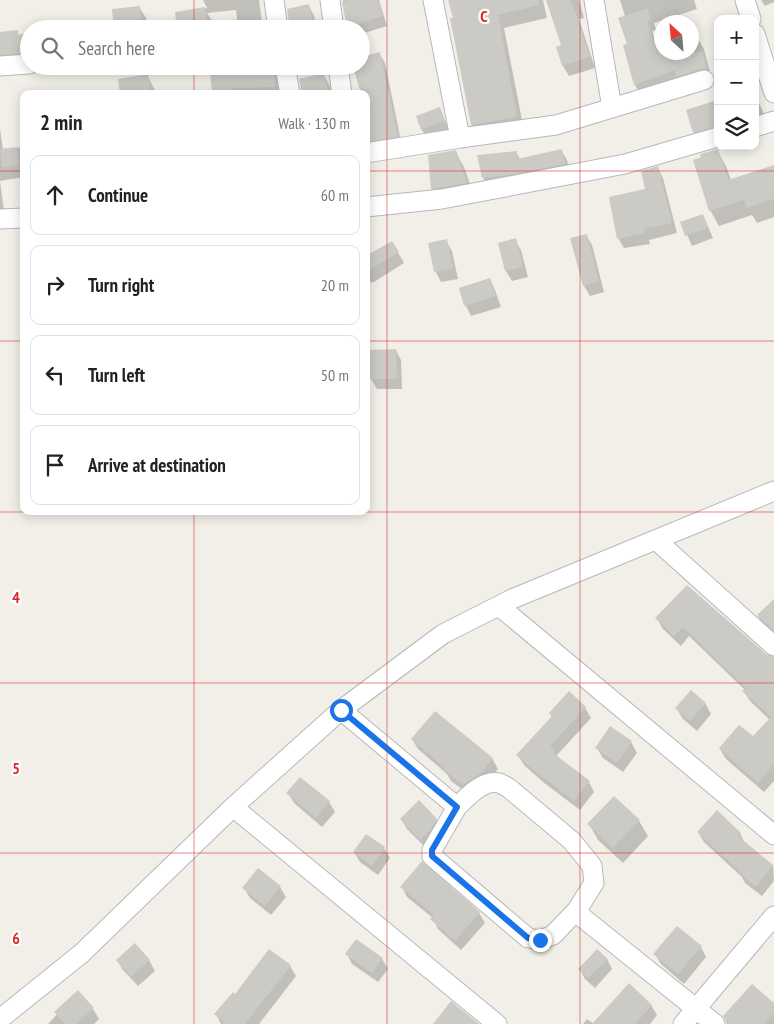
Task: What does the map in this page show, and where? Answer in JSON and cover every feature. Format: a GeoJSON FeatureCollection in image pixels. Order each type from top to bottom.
{"type":"FeatureCollection","features":[{"type":"Feature","properties":{"kind":"street"},"geometry":{"type":"LineString","coordinates":[[274,0],[277,20]]}},
{"type":"Feature","properties":{"kind":"street"},"geometry":{"type":"LineString","coordinates":[[330,0],[333,20]]}},
{"type":"Feature","properties":{"kind":"street"},"geometry":{"type":"LineString","coordinates":[[433,0],[460,138]]}},
{"type":"Feature","properties":{"kind":"street"},"geometry":{"type":"LineString","coordinates":[[594,0],[612,108]]}},
{"type":"Feature","properties":{"kind":"street"},"geometry":{"type":"LineString","coordinates":[[745,0],[750,15]]}},
{"type":"Feature","properties":{"kind":"street"},"geometry":{"type":"LineString","coordinates":[[759,46],[774,93]]}},
{"type":"Feature","properties":{"kind":"street"},"geometry":{"type":"LineString","coordinates":[[0,66],[20,65]]}},
{"type":"Feature","properties":{"kind":"street"},"geometry":{"type":"LineString","coordinates":[[287,75],[289,90]]}},
{"type":"Feature","properties":{"kind":"street"},"geometry":{"type":"LineString","coordinates":[[339,75],[341,90]]}},
{"type":"Feature","properties":{"kind":"street"},"geometry":{"type":"LineString","coordinates":[[370,152],[556,125],[704,80]]}},
{"type":"Feature","properties":{"kind":"street"},"geometry":{"type":"LineString","coordinates":[[759,125],[774,121]]}},
{"type":"Feature","properties":{"kind":"street"},"geometry":{"type":"LineString","coordinates":[[370,207],[442,199],[625,164],[714,139]]}},
{"type":"Feature","properties":{"kind":"street"},"geometry":{"type":"LineString","coordinates":[[0,219],[20,218]]}},
{"type":"Feature","properties":{"kind":"street"},"geometry":{"type":"LineString","coordinates":[[0,1019],[82,953],[233,807],[341,710],[443,634],[499,606],[774,492]]}},
{"type":"Feature","properties":{"kind":"street"},"geometry":{"type":"LineString","coordinates":[[656,540],[774,646]]}},
{"type":"Feature","properties":{"kind":"street"},"geometry":{"type":"LineString","coordinates":[[499,606],[774,835]]}},
{"type":"Feature","properties":{"kind":"street"},"geometry":{"type":"LineString","coordinates":[[341,710],[457,807]]}},
{"type":"Feature","properties":{"kind":"street"},"geometry":{"type":"LineString","coordinates":[[499,782],[572,841],[592,866],[594,883],[577,910],[553,935],[540,940],[528,938],[432,856],[432,850],[457,807],[474,791],[485,784],[499,782]]}},
{"type":"Feature","properties":{"kind":"street"},"geometry":{"type":"LineString","coordinates":[[233,807],[497,1024]]}},
{"type":"Feature","properties":{"kind":"street"},"geometry":{"type":"LineString","coordinates":[[577,910],[583,918],[714,1024]]}},
{"type":"Feature","properties":{"kind":"street"},"geometry":{"type":"LineString","coordinates":[[683,1024],[774,916]]}},
{"type":"Feature","properties":{"kind":"building"},"geometry":{"type":"Polygon","coordinates":[[[349,0],[378,0],[383,16],[370,20],[346,20],[342,2],[349,0]]]}},
{"type":"Feature","properties":{"kind":"building"},"geometry":{"type":"Polygon","coordinates":[[[448,0],[538,0],[539,5],[498,15],[517,117],[471,125],[450,18],[453,18],[448,0]]]}},
{"type":"Feature","properties":{"kind":"building"},"geometry":{"type":"Polygon","coordinates":[[[546,0],[571,0],[590,57],[562,66],[556,47],[561,45],[546,0]]]}},
{"type":"Feature","properties":{"kind":"building"},"geometry":{"type":"Polygon","coordinates":[[[309,4],[312,20],[289,20],[287,9],[309,4]]]}},
{"type":"Feature","properties":{"kind":"building"},"geometry":{"type":"Polygon","coordinates":[[[140,6],[141,20],[113,20],[112,9],[140,6]]]}},
{"type":"Feature","properties":{"kind":"building"},"geometry":{"type":"Polygon","coordinates":[[[205,7],[207,20],[176,20],[175,12],[205,7]]]}},
{"type":"Feature","properties":{"kind":"building"},"geometry":{"type":"Polygon","coordinates":[[[647,8],[651,20],[647,21],[654,43],[654,60],[699,60],[699,52],[703,52],[707,69],[676,77],[675,70],[634,85],[623,45],[627,44],[618,18],[647,8]]]}},
{"type":"Feature","properties":{"kind":"building"},"geometry":{"type":"Polygon","coordinates":[[[18,30],[18,35],[20,35],[20,54],[0,55],[0,32],[18,30]]]}},
{"type":"Feature","properties":{"kind":"building"},"geometry":{"type":"Polygon","coordinates":[[[380,52],[398,137],[370,141],[370,90],[360,90],[356,75],[370,75],[370,55],[380,52]]]}},
{"type":"Feature","properties":{"kind":"building"},"geometry":{"type":"Polygon","coordinates":[[[148,75],[150,90],[119,90],[118,79],[148,75]]]}},
{"type":"Feature","properties":{"kind":"building"},"geometry":{"type":"Polygon","coordinates":[[[210,75],[274,75],[275,87],[212,90],[210,75]]]}},
{"type":"Feature","properties":{"kind":"building"},"geometry":{"type":"Polygon","coordinates":[[[324,75],[328,90],[301,90],[299,79],[324,75]]]}},
{"type":"Feature","properties":{"kind":"building"},"geometry":{"type":"Polygon","coordinates":[[[714,101],[714,127],[693,133],[686,110],[714,101]]]}},
{"type":"Feature","properties":{"kind":"building"},"geometry":{"type":"Polygon","coordinates":[[[440,107],[445,121],[421,130],[416,116],[440,107]]]}},
{"type":"Feature","properties":{"kind":"building"},"geometry":{"type":"Polygon","coordinates":[[[17,147],[19,165],[2,167],[0,149],[17,147]]]}},
{"type":"Feature","properties":{"kind":"building"},"geometry":{"type":"Polygon","coordinates":[[[562,149],[565,164],[510,175],[482,178],[477,155],[517,151],[517,159],[562,149]]]}},
{"type":"Feature","properties":{"kind":"building"},"geometry":{"type":"Polygon","coordinates":[[[456,150],[467,183],[431,189],[428,155],[456,150]]]}},
{"type":"Feature","properties":{"kind":"building"},"geometry":{"type":"Polygon","coordinates":[[[718,150],[728,180],[774,165],[774,199],[747,208],[744,200],[709,211],[693,160],[701,157],[700,154],[718,150]]]}},
{"type":"Feature","properties":{"kind":"building"},"geometry":{"type":"Polygon","coordinates":[[[658,166],[672,223],[644,229],[645,233],[617,239],[609,197],[645,189],[641,171],[658,166]]]}},
{"type":"Feature","properties":{"kind":"building"},"geometry":{"type":"Polygon","coordinates":[[[703,214],[708,228],[685,236],[680,222],[703,214]]]}},
{"type":"Feature","properties":{"kind":"building"},"geometry":{"type":"Polygon","coordinates":[[[587,234],[599,281],[583,286],[570,238],[587,234]]]}},
{"type":"Feature","properties":{"kind":"building"},"geometry":{"type":"Polygon","coordinates":[[[516,238],[523,267],[505,271],[498,243],[516,238]]]}},
{"type":"Feature","properties":{"kind":"building"},"geometry":{"type":"Polygon","coordinates":[[[447,239],[453,268],[434,272],[428,243],[447,239]]]}},
{"type":"Feature","properties":{"kind":"building"},"geometry":{"type":"Polygon","coordinates":[[[392,241],[399,252],[370,270],[370,254],[392,241]]]}},
{"type":"Feature","properties":{"kind":"building"},"geometry":{"type":"Polygon","coordinates":[[[490,278],[496,296],[464,306],[459,288],[490,278]]]}},
{"type":"Feature","properties":{"kind":"building"},"geometry":{"type":"Polygon","coordinates":[[[396,349],[397,379],[370,379],[370,350],[396,349]]]}},
{"type":"Feature","properties":{"kind":"building"},"geometry":{"type":"Polygon","coordinates":[[[687,585],[766,654],[774,657],[774,764],[758,783],[719,748],[739,725],[753,736],[771,717],[742,691],[746,688],[683,627],[674,636],[655,618],[687,585]]]}},
{"type":"Feature","properties":{"kind":"building"},"geometry":{"type":"Polygon","coordinates":[[[774,599],[774,631],[757,615],[774,599]]]}},
{"type":"Feature","properties":{"kind":"building"},"geometry":{"type":"Polygon","coordinates":[[[691,690],[706,703],[690,721],[675,708],[691,690]]]}},
{"type":"Feature","properties":{"kind":"building"},"geometry":{"type":"Polygon","coordinates":[[[569,691],[586,707],[550,746],[555,751],[553,753],[590,781],[574,801],[516,755],[552,716],[549,713],[569,691]]]}},
{"type":"Feature","properties":{"kind":"building"},"geometry":{"type":"Polygon","coordinates":[[[435,711],[493,758],[480,774],[463,785],[411,739],[435,711]]]}},
{"type":"Feature","properties":{"kind":"building"},"geometry":{"type":"Polygon","coordinates":[[[610,726],[632,741],[617,763],[595,748],[610,726]]]}},
{"type":"Feature","properties":{"kind":"building"},"geometry":{"type":"Polygon","coordinates":[[[300,777],[330,801],[316,818],[286,793],[300,777]]]}},
{"type":"Feature","properties":{"kind":"building"},"geometry":{"type":"Polygon","coordinates":[[[614,796],[640,820],[613,848],[587,824],[614,796]]]}},
{"type":"Feature","properties":{"kind":"building"},"geometry":{"type":"Polygon","coordinates":[[[419,800],[437,819],[431,830],[420,840],[400,819],[419,800]]]}},
{"type":"Feature","properties":{"kind":"building"},"geometry":{"type":"Polygon","coordinates":[[[717,810],[741,833],[738,836],[773,865],[756,887],[697,832],[717,810]]]}},
{"type":"Feature","properties":{"kind":"building"},"geometry":{"type":"Polygon","coordinates":[[[366,834],[385,847],[372,866],[353,852],[366,834]]]}},
{"type":"Feature","properties":{"kind":"building"},"geometry":{"type":"Polygon","coordinates":[[[422,861],[480,912],[455,941],[430,919],[434,915],[400,887],[422,861]]]}},
{"type":"Feature","properties":{"kind":"building"},"geometry":{"type":"Polygon","coordinates":[[[258,868],[281,886],[265,906],[242,888],[258,868]]]}},
{"type":"Feature","properties":{"kind":"building"},"geometry":{"type":"Polygon","coordinates":[[[677,926],[702,946],[678,974],[653,954],[677,926]]]}},
{"type":"Feature","properties":{"kind":"building"},"geometry":{"type":"Polygon","coordinates":[[[356,939],[383,958],[372,973],[345,954],[356,939]]]}},
{"type":"Feature","properties":{"kind":"building"},"geometry":{"type":"Polygon","coordinates":[[[135,943],[150,960],[131,977],[116,960],[135,943]]]}},
{"type":"Feature","properties":{"kind":"building"},"geometry":{"type":"Polygon","coordinates":[[[269,949],[291,965],[245,1024],[226,1024],[214,1014],[233,992],[235,994],[269,949]]]}},
{"type":"Feature","properties":{"kind":"building"},"geometry":{"type":"Polygon","coordinates":[[[597,949],[608,959],[588,978],[578,969],[597,949]]]}},
{"type":"Feature","properties":{"kind":"building"},"geometry":{"type":"Polygon","coordinates":[[[629,983],[652,1005],[635,1024],[592,1024],[629,983]]]}},
{"type":"Feature","properties":{"kind":"building"},"geometry":{"type":"Polygon","coordinates":[[[752,984],[774,1003],[774,1013],[764,1024],[729,1024],[723,1016],[752,984]]]}},
{"type":"Feature","properties":{"kind":"building"},"geometry":{"type":"Polygon","coordinates":[[[78,990],[94,1008],[76,1024],[65,1024],[54,1012],[78,990]]]}},
{"type":"Feature","properties":{"kind":"building"},"geometry":{"type":"Polygon","coordinates":[[[451,1001],[479,1024],[433,1024],[451,1001]]]}},
{"type":"Feature","properties":{"kind":"route"},"geometry":{"type":"LineString","coordinates":[[341,710],[457,807],[432,850],[432,856],[528,938],[540,940]]}}]}
